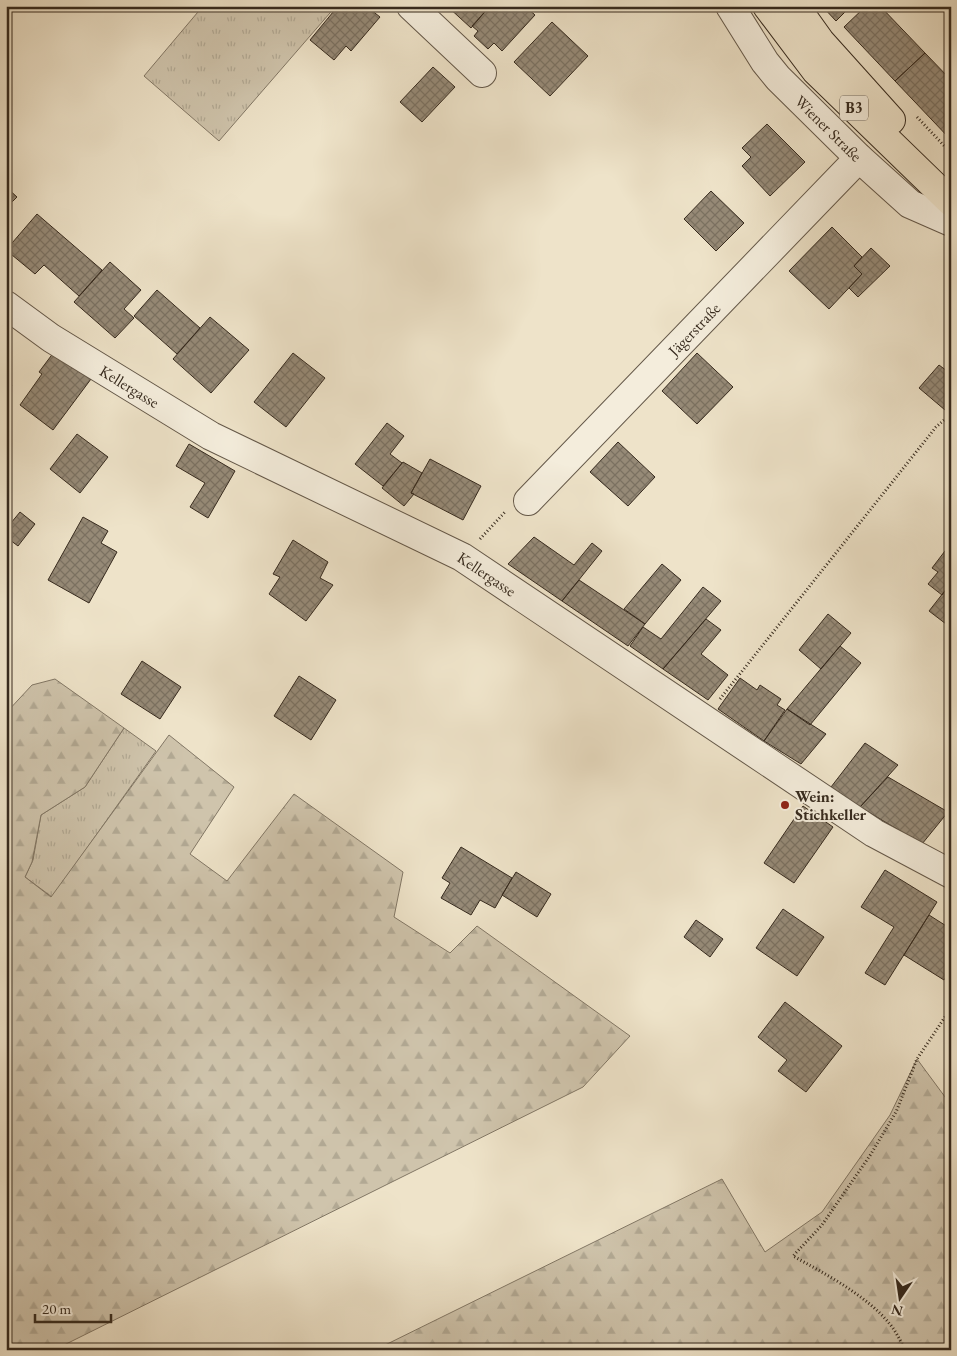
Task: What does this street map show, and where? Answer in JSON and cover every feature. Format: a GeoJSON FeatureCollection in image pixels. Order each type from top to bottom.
{"type":"FeatureCollection","features":[{"type":"Feature","properties":{"kind":"main road","name":"Wiener Straße"},"geometry":{"type":"LineString","coordinates":[[767,6],[816,71],[951,202]]}},
{"type":"Feature","properties":{"kind":"main road","name":"B3"},"geometry":{"type":"LineString","coordinates":[[795,6],[820,41],[905,137],[951,193]]}},
{"type":"Feature","properties":{"kind":"street"},"geometry":{"type":"LineString","coordinates":[[411,6],[482,73]]}},
{"type":"Feature","properties":{"kind":"street","name":"Wiener Straße"},"geometry":{"type":"LineString","coordinates":[[730,6],[778,78],[859,158],[910,204],[951,222]]}},
{"type":"Feature","properties":{"kind":"street","name":"Jägerstraße"},"geometry":{"type":"LineString","coordinates":[[528,501],[859,158]]}},
{"type":"Feature","properties":{"kind":"street","name":"Kellergasse"},"geometry":{"type":"LineString","coordinates":[[6,305],[51,338],[211,436],[462,557],[874,833],[951,874]]}},
{"type":"Feature","properties":{"kind":"path"},"geometry":{"type":"LineString","coordinates":[[704,718],[936,427],[951,414]]}},
{"type":"Feature","properties":{"kind":"path"},"geometry":{"type":"LineString","coordinates":[[462,557],[508,508],[528,501]]}},
{"type":"Feature","properties":{"kind":"path"},"geometry":{"type":"LineString","coordinates":[[906,1350],[889,1323],[863,1300],[822,1271],[793,1256],[822,1224],[871,1154],[896,1112],[917,1059],[951,1008]]}},
{"type":"Feature","properties":{"kind":"green space"},"geometry":{"type":"Polygon","coordinates":[[[203,6],[336,6],[219,141],[144,76],[203,6]]]}},
{"type":"Feature","properties":{"kind":"green space"},"geometry":{"type":"Polygon","coordinates":[[[55,679],[124,728],[85,787],[41,815],[32,862],[25,877],[51,897],[169,735],[234,787],[190,854],[227,881],[294,794],[403,872],[394,917],[450,953],[477,926],[630,1036],[583,1087],[54,1350],[6,1350],[6,713],[32,685],[55,679]]]}},
{"type":"Feature","properties":{"kind":"green space"},"geometry":{"type":"Polygon","coordinates":[[[124,728],[156,751],[52,897],[25,877],[33,860],[41,815],[85,787],[124,728]]]}},
{"type":"Feature","properties":{"kind":"green space"},"geometry":{"type":"Polygon","coordinates":[[[917,1059],[951,1105],[951,1350],[375,1350],[722,1179],[765,1252],[822,1212],[890,1115],[917,1059]]]}},
{"type":"Feature","properties":{"kind":"building"},"geometry":{"type":"Polygon","coordinates":[[[338,6],[366,6],[380,17],[351,51],[346,46],[334,60],[310,40],[338,6]]]}},
{"type":"Feature","properties":{"kind":"building"},"geometry":{"type":"Polygon","coordinates":[[[447,6],[490,6],[471,28],[447,6]]]}},
{"type":"Feature","properties":{"kind":"building"},"geometry":{"type":"Polygon","coordinates":[[[490,6],[525,6],[535,15],[502,51],[494,43],[488,49],[474,36],[478,31],[472,26],[490,6]]]}},
{"type":"Feature","properties":{"kind":"building"},"geometry":{"type":"Polygon","coordinates":[[[822,6],[851,6],[836,21],[822,6]]]}},
{"type":"Feature","properties":{"kind":"building"},"geometry":{"type":"Polygon","coordinates":[[[866,6],[880,6],[925,53],[895,81],[844,27],[866,6]]]}},
{"type":"Feature","properties":{"kind":"building"},"geometry":{"type":"Polygon","coordinates":[[[552,22],[588,56],[550,96],[514,62],[552,22]]]}},
{"type":"Feature","properties":{"kind":"building"},"geometry":{"type":"Polygon","coordinates":[[[925,53],[951,80],[951,140],[895,81],[925,53]]]}},
{"type":"Feature","properties":{"kind":"building"},"geometry":{"type":"Polygon","coordinates":[[[433,67],[455,87],[422,122],[400,102],[433,67]]]}},
{"type":"Feature","properties":{"kind":"building"},"geometry":{"type":"Polygon","coordinates":[[[767,124],[805,162],[770,196],[742,166],[751,157],[742,148],[767,124]]]}},
{"type":"Feature","properties":{"kind":"building"},"geometry":{"type":"Polygon","coordinates":[[[6,187],[17,197],[6,208],[6,187]]]}},
{"type":"Feature","properties":{"kind":"building"},"geometry":{"type":"Polygon","coordinates":[[[711,191],[744,223],[716,251],[684,219],[711,191]]]}},
{"type":"Feature","properties":{"kind":"building"},"geometry":{"type":"Polygon","coordinates":[[[37,214],[102,270],[79,296],[44,265],[35,274],[6,250],[37,214]]]}},
{"type":"Feature","properties":{"kind":"building"},"geometry":{"type":"Polygon","coordinates":[[[832,227],[862,257],[854,266],[862,274],[829,309],[789,271],[832,227]]]}},
{"type":"Feature","properties":{"kind":"building"},"geometry":{"type":"Polygon","coordinates":[[[871,248],[890,266],[858,297],[849,288],[862,274],[854,266],[871,248]]]}},
{"type":"Feature","properties":{"kind":"building"},"geometry":{"type":"Polygon","coordinates":[[[110,262],[141,290],[124,309],[134,318],[115,338],[74,302],[110,262]]]}},
{"type":"Feature","properties":{"kind":"building"},"geometry":{"type":"Polygon","coordinates":[[[157,290],[200,328],[177,354],[134,316],[157,290]]]}},
{"type":"Feature","properties":{"kind":"building"},"geometry":{"type":"Polygon","coordinates":[[[210,317],[249,350],[211,393],[173,359],[210,317]]]}},
{"type":"Feature","properties":{"kind":"building"},"geometry":{"type":"Polygon","coordinates":[[[54,352],[91,379],[53,430],[20,405],[42,374],[39,372],[54,352]]]}},
{"type":"Feature","properties":{"kind":"building"},"geometry":{"type":"Polygon","coordinates":[[[293,353],[325,378],[286,427],[254,402],[293,353]]]}},
{"type":"Feature","properties":{"kind":"building"},"geometry":{"type":"Polygon","coordinates":[[[697,353],[733,387],[697,424],[662,391],[697,353]]]}},
{"type":"Feature","properties":{"kind":"building"},"geometry":{"type":"Polygon","coordinates":[[[939,365],[951,374],[951,403],[945,410],[919,388],[939,365]]]}},
{"type":"Feature","properties":{"kind":"building"},"geometry":{"type":"Polygon","coordinates":[[[6,381],[12,385],[6,394],[6,381]]]}},
{"type":"Feature","properties":{"kind":"building"},"geometry":{"type":"Polygon","coordinates":[[[387,423],[404,436],[390,454],[402,463],[383,486],[355,464],[387,423]]]}},
{"type":"Feature","properties":{"kind":"building"},"geometry":{"type":"Polygon","coordinates":[[[77,434],[108,457],[80,493],[50,469],[77,434]]]}},
{"type":"Feature","properties":{"kind":"building"},"geometry":{"type":"Polygon","coordinates":[[[618,442],[655,477],[628,506],[590,472],[618,442]]]}},
{"type":"Feature","properties":{"kind":"building"},"geometry":{"type":"Polygon","coordinates":[[[189,444],[235,471],[208,518],[190,507],[205,483],[176,466],[189,444]]]}},
{"type":"Feature","properties":{"kind":"building"},"geometry":{"type":"Polygon","coordinates":[[[430,459],[481,486],[463,520],[411,493],[430,459]]]}},
{"type":"Feature","properties":{"kind":"building"},"geometry":{"type":"Polygon","coordinates":[[[403,462],[422,473],[411,493],[414,494],[404,506],[382,488],[403,462]]]}},
{"type":"Feature","properties":{"kind":"building"},"geometry":{"type":"Polygon","coordinates":[[[6,480],[11,484],[6,490],[6,480]]]}},
{"type":"Feature","properties":{"kind":"building"},"geometry":{"type":"Polygon","coordinates":[[[20,512],[35,524],[18,546],[6,537],[6,529],[20,512]]]}},
{"type":"Feature","properties":{"kind":"building"},"geometry":{"type":"Polygon","coordinates":[[[83,517],[108,531],[101,543],[117,552],[89,603],[48,580],[83,517]]]}},
{"type":"Feature","properties":{"kind":"building"},"geometry":{"type":"Polygon","coordinates":[[[534,537],[574,565],[592,543],[602,551],[562,601],[508,564],[534,537]]]}},
{"type":"Feature","properties":{"kind":"building"},"geometry":{"type":"Polygon","coordinates":[[[293,540],[328,562],[320,578],[333,585],[306,621],[269,594],[280,577],[273,574],[293,540]]]}},
{"type":"Feature","properties":{"kind":"building"},"geometry":{"type":"Polygon","coordinates":[[[948,547],[951,550],[951,583],[942,595],[928,584],[938,572],[932,568],[948,547]]]}},
{"type":"Feature","properties":{"kind":"building"},"geometry":{"type":"Polygon","coordinates":[[[662,564],[681,580],[645,624],[624,609],[662,564]]]}},
{"type":"Feature","properties":{"kind":"building"},"geometry":{"type":"Polygon","coordinates":[[[579,580],[645,624],[628,646],[562,601],[579,580]]]}},
{"type":"Feature","properties":{"kind":"building"},"geometry":{"type":"Polygon","coordinates":[[[951,583],[951,618],[946,624],[929,611],[951,583]]]}},
{"type":"Feature","properties":{"kind":"building"},"geometry":{"type":"Polygon","coordinates":[[[703,587],[721,601],[663,669],[630,646],[643,627],[661,639],[703,587]]]}},
{"type":"Feature","properties":{"kind":"building"},"geometry":{"type":"Polygon","coordinates":[[[828,614],[851,633],[821,669],[799,650],[828,614]]]}},
{"type":"Feature","properties":{"kind":"building"},"geometry":{"type":"Polygon","coordinates":[[[706,619],[721,630],[701,654],[728,675],[708,700],[663,669],[706,619]]]}},
{"type":"Feature","properties":{"kind":"building"},"geometry":{"type":"Polygon","coordinates":[[[840,646],[861,663],[810,725],[787,709],[840,646]]]}},
{"type":"Feature","properties":{"kind":"building"},"geometry":{"type":"Polygon","coordinates":[[[142,661],[181,687],[160,719],[121,694],[142,661]]]}},
{"type":"Feature","properties":{"kind":"building"},"geometry":{"type":"Polygon","coordinates":[[[299,676],[336,700],[311,740],[274,716],[299,676]]]}},
{"type":"Feature","properties":{"kind":"building"},"geometry":{"type":"Polygon","coordinates":[[[740,678],[757,690],[760,685],[781,699],[777,705],[785,710],[764,741],[718,709],[740,678]]]}},
{"type":"Feature","properties":{"kind":"building"},"geometry":{"type":"Polygon","coordinates":[[[787,709],[826,734],[801,764],[764,741],[787,709]]]}},
{"type":"Feature","properties":{"kind":"building"},"geometry":{"type":"Polygon","coordinates":[[[865,743],[898,765],[860,807],[831,787],[865,743]]]}},
{"type":"Feature","properties":{"kind":"building"},"geometry":{"type":"Polygon","coordinates":[[[888,777],[948,812],[922,844],[860,807],[888,777]]]}},
{"type":"Feature","properties":{"kind":"building"},"geometry":{"type":"Polygon","coordinates":[[[803,806],[833,827],[794,883],[764,863],[803,806]]]}},
{"type":"Feature","properties":{"kind":"building"},"geometry":{"type":"Polygon","coordinates":[[[461,847],[512,878],[495,908],[480,900],[471,915],[441,898],[450,883],[442,878],[461,847]]]}},
{"type":"Feature","properties":{"kind":"building"},"geometry":{"type":"Polygon","coordinates":[[[885,870],[937,902],[885,985],[865,973],[894,927],[861,907],[885,870]]]}},
{"type":"Feature","properties":{"kind":"building"},"geometry":{"type":"Polygon","coordinates":[[[516,872],[551,894],[537,917],[502,895],[516,872]]]}},
{"type":"Feature","properties":{"kind":"building"},"geometry":{"type":"Polygon","coordinates":[[[783,909],[824,937],[797,976],[756,948],[783,909]]]}},
{"type":"Feature","properties":{"kind":"building"},"geometry":{"type":"Polygon","coordinates":[[[929,915],[951,929],[951,969],[944,980],[904,955],[929,915]]]}},
{"type":"Feature","properties":{"kind":"building"},"geometry":{"type":"Polygon","coordinates":[[[696,920],[723,939],[710,957],[684,937],[696,920]]]}},
{"type":"Feature","properties":{"kind":"building"},"geometry":{"type":"Polygon","coordinates":[[[785,1002],[842,1046],[806,1092],[778,1071],[787,1060],[758,1037],[785,1002]]]}},
{"type":"Feature","properties":{"kind":"place","name":"Wein: Stichkeller"},"geometry":{"type":"Point","coordinates":[785,805]}}]}
